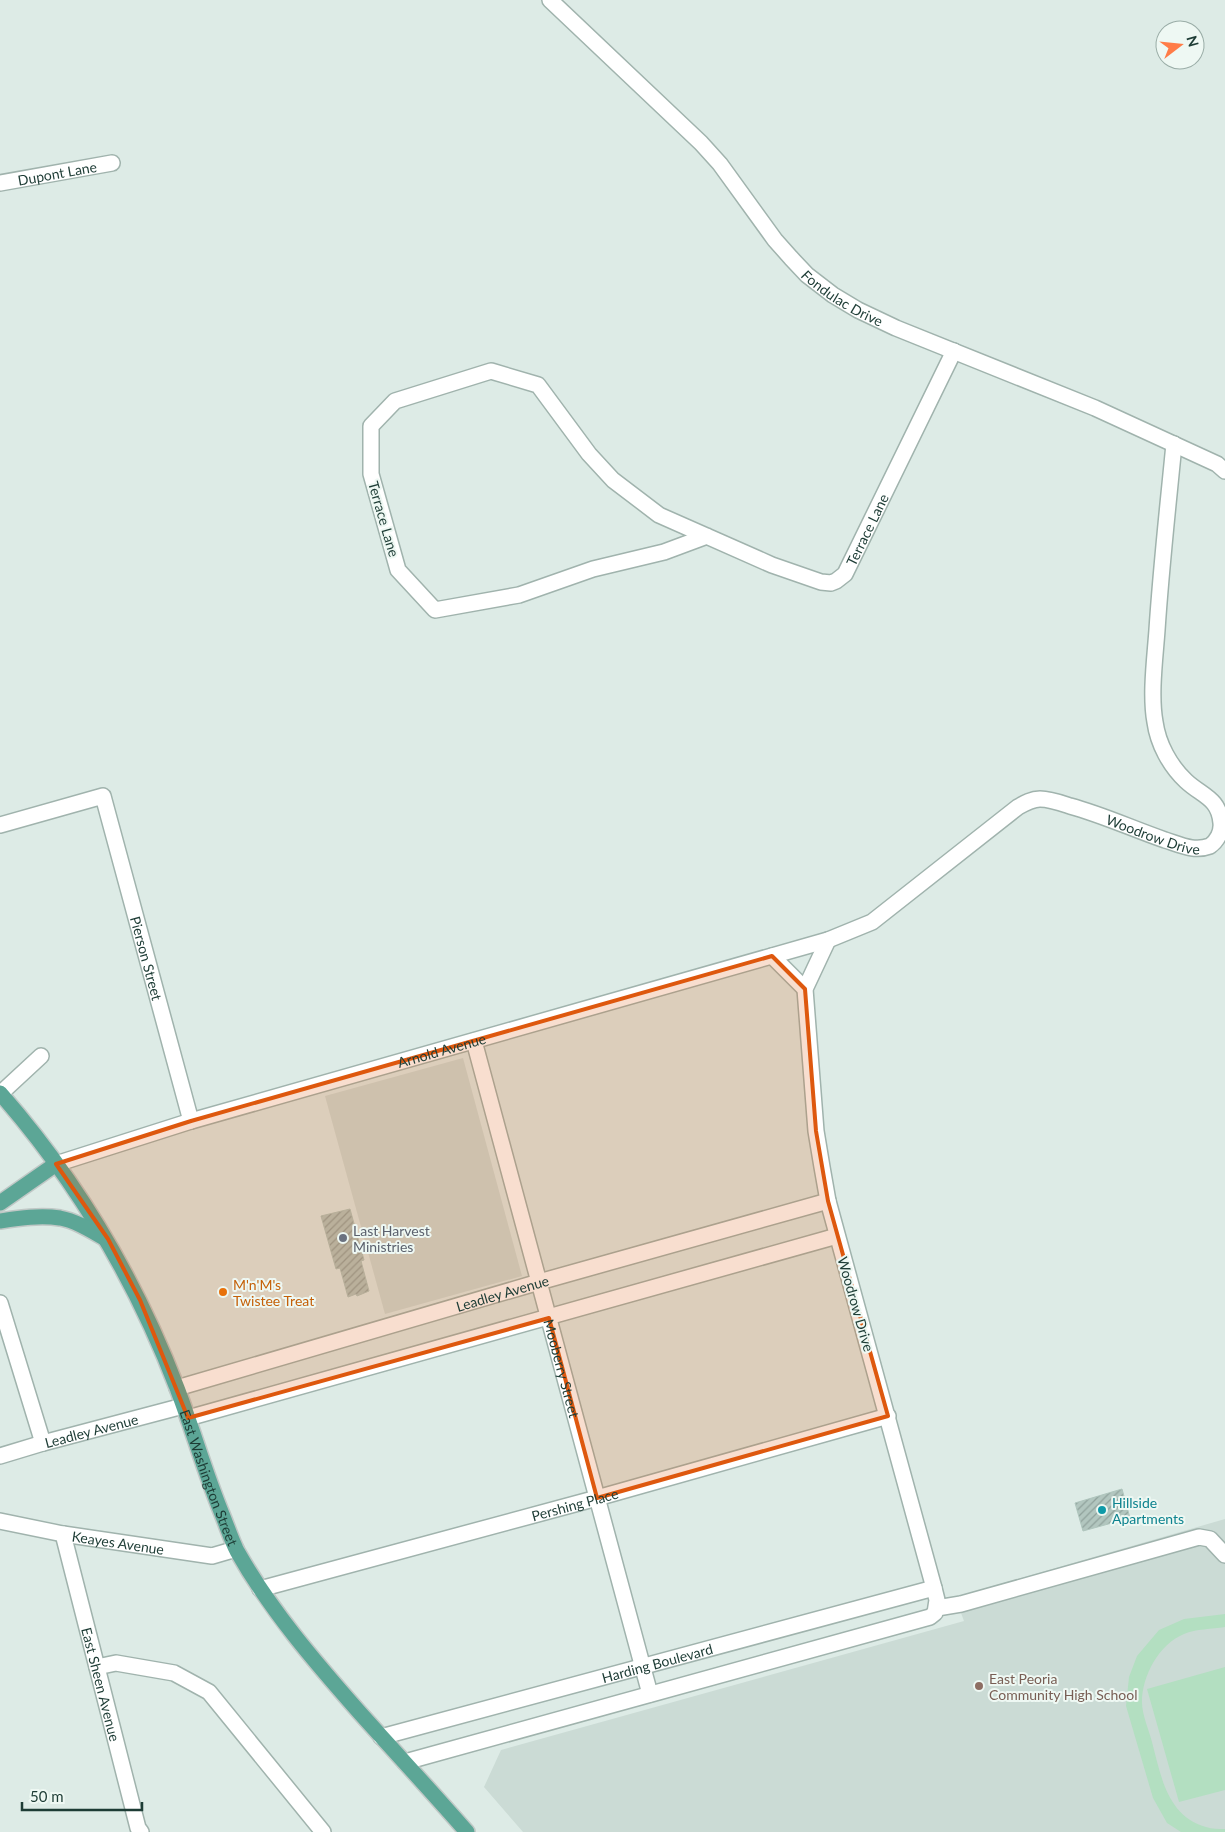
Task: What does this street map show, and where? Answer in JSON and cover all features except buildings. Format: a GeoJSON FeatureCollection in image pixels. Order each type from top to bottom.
{"type":"FeatureCollection","features":[{"type":"Feature","properties":{"kind":"main road","name":"East Washington Street"},"geometry":{"type":"LineString","coordinates":[[0,1093],[38,1138],[108,1239],[140,1300],[177,1388],[236,1549],[260,1589],[284,1624],[310,1656],[467,1832]]}},
{"type":"Feature","properties":{"kind":"main road"},"geometry":{"type":"LineString","coordinates":[[0,1203],[56,1164]]}},
{"type":"Feature","properties":{"kind":"main road"},"geometry":{"type":"LineString","coordinates":[[0,1220],[34,1217],[61,1218],[108,1239]]}},
{"type":"Feature","properties":{"kind":"street","name":"Fondulac Drive"},"geometry":{"type":"LineString","coordinates":[[550,0],[701,143],[725,170],[775,240],[790,258],[819,285],[858,310],[1095,408],[1217,464],[1225,471]]}},
{"type":"Feature","properties":{"kind":"street","name":"Dupont Lane"},"geometry":{"type":"LineString","coordinates":[[0,183],[112,162]]}},
{"type":"Feature","properties":{"kind":"street","name":"Terrace Lane"},"geometry":{"type":"LineString","coordinates":[[707,536],[664,552],[593,569],[519,595],[435,610],[398,570],[371,474],[370,426],[395,401],[491,371],[538,385],[589,454],[613,480],[659,515],[707,536],[772,565],[821,582],[831,583],[841,578],[954,351]]}},
{"type":"Feature","properties":{"kind":"street","name":"Woodrow Drive"},"geometry":{"type":"LineString","coordinates":[[936,1610],[934,1588],[828,1201],[816,1131],[805,989],[828,940],[862,928],[872,922],[1018,807],[1031,801],[1039,799],[1052,800],[1191,848],[1205,848],[1214,844],[1222,827],[1220,814],[1214,803],[1186,781],[1166,757],[1154,722],[1157,622],[1174,444]]}},
{"type":"Feature","properties":{"kind":"street","name":"Pierson Street"},"geometry":{"type":"LineString","coordinates":[[0,826],[103,796],[192,1121]]}},
{"type":"Feature","properties":{"kind":"street","name":"Arnold Avenue"},"geometry":{"type":"LineString","coordinates":[[56,1164],[192,1121],[828,940]]}},
{"type":"Feature","properties":{"kind":"street"},"geometry":{"type":"LineString","coordinates":[[772,956],[805,989]]}},
{"type":"Feature","properties":{"kind":"street","name":"Mooberry Street"},"geometry":{"type":"LineString","coordinates":[[474,1042],[650,1694]]}},
{"type":"Feature","properties":{"kind":"street"},"geometry":{"type":"LineString","coordinates":[[0,1093],[41,1056]]}},
{"type":"Feature","properties":{"kind":"street","name":"Leadley Avenue"},"geometry":{"type":"LineString","coordinates":[[177,1388],[539,1282],[828,1201]]}},
{"type":"Feature","properties":{"kind":"street","name":"Leadley Avenue"},"geometry":{"type":"LineString","coordinates":[[0,1456],[44,1442],[185,1412],[549,1318],[838,1236]]}},
{"type":"Feature","properties":{"kind":"street"},"geometry":{"type":"LineString","coordinates":[[0,1303],[44,1442]]}},
{"type":"Feature","properties":{"kind":"street","name":"Pershing Place"},"geometry":{"type":"LineString","coordinates":[[260,1589],[597,1498],[888,1416]]}},
{"type":"Feature","properties":{"kind":"street","name":"Keayes Avenue"},"geometry":{"type":"LineString","coordinates":[[0,1521],[63,1534],[212,1556],[236,1549]]}},
{"type":"Feature","properties":{"kind":"street","name":"East Sheen Avenue"},"geometry":{"type":"LineString","coordinates":[[63,1534],[138,1828],[142,1832]]}},
{"type":"Feature","properties":{"kind":"street","name":"Harding Boulevard"},"geometry":{"type":"LineString","coordinates":[[405,1762],[930,1616],[936,1610],[1199,1537],[1210,1540],[1225,1555]]}},
{"type":"Feature","properties":{"kind":"street","name":"Harding Boulevard"},"geometry":{"type":"LineString","coordinates":[[381,1737],[934,1588]]}},
{"type":"Feature","properties":{"kind":"street"},"geometry":{"type":"LineString","coordinates":[[97,1667],[116,1663],[174,1673],[210,1692],[323,1832]]}},
{"type":"Feature","properties":{"kind":"highlighted area"},"geometry":{"type":"Polygon","coordinates":[[[772,956],[805,989],[816,1131],[828,1201],[888,1416],[597,1498],[549,1318],[188,1418],[140,1300],[108,1239],[56,1164],[191,1121],[772,956]]]}},
{"type":"Feature","properties":{"kind":"shaded area"},"geometry":{"type":"Polygon","coordinates":[[[463,1058],[522,1276],[385,1314],[325,1096],[463,1058]]]}},
{"type":"Feature","properties":{"kind":"shaded area","name":"East Peoria Community High School"},"geometry":{"type":"Polygon","coordinates":[[[1225,1519],[1225,1832],[523,1832],[484,1787],[501,1750],[964,1621],[955,1597],[1225,1519]]]}},
{"type":"Feature","properties":{"kind":"green space"},"geometry":{"type":"Polygon","coordinates":[[[1225,1614],[1225,1627],[1189,1632],[1167,1645],[1154,1662],[1145,1682],[1142,1702],[1144,1717],[1168,1793],[1182,1814],[1193,1822],[1208,1828],[1225,1829],[1225,1832],[1181,1832],[1167,1823],[1153,1798],[1126,1706],[1129,1677],[1137,1656],[1159,1630],[1184,1619],[1225,1614]]]}},
{"type":"Feature","properties":{"kind":"green space"},"geometry":{"type":"Polygon","coordinates":[[[1225,1667],[1225,1790],[1179,1802],[1147,1689],[1225,1667]]]}},
{"type":"Feature","properties":{"kind":"place","name":"Last Harvest Ministries"},"geometry":{"type":"Point","coordinates":[343,1238]}},
{"type":"Feature","properties":{"kind":"place","name":"M'n'M's Twistee Treat"},"geometry":{"type":"Point","coordinates":[223,1292]}},
{"type":"Feature","properties":{"kind":"place","name":"Hillside Apartments"},"geometry":{"type":"Point","coordinates":[1102,1510]}},
{"type":"Feature","properties":{"kind":"place","name":"East Peoria Community High School"},"geometry":{"type":"Point","coordinates":[979,1686]}}]}
